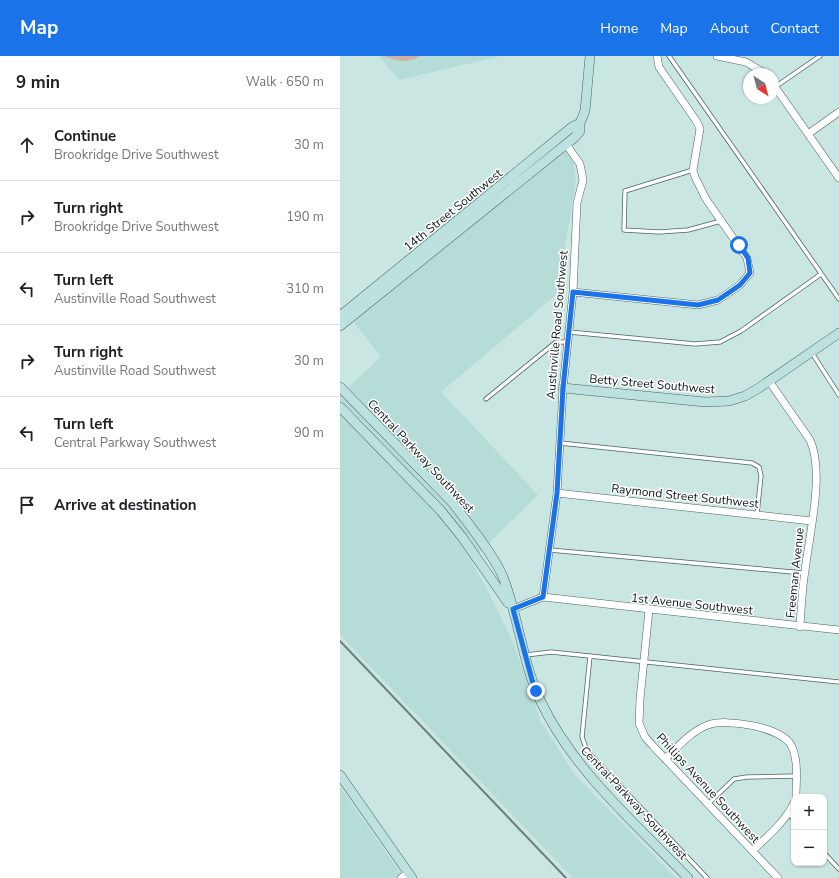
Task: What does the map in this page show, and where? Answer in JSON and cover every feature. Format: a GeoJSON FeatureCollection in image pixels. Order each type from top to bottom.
{"type":"FeatureCollection","features":[{"type":"Feature","properties":{"kind":"street"},"geometry":{"type":"LineString","coordinates":[[566,144],[580,131],[580,123],[586,105],[590,56]]}},
{"type":"Feature","properties":{"kind":"street"},"geometry":{"type":"LineString","coordinates":[[573,292],[698,305],[718,300],[740,285],[750,273],[748,258],[706,199],[694,177],[693,170],[700,129],[697,122],[659,67],[657,56]]}},
{"type":"Feature","properties":{"kind":"street"},"geometry":{"type":"LineString","coordinates":[[717,56],[746,62],[756,68]]}},
{"type":"Feature","properties":{"kind":"street"},"geometry":{"type":"LineString","coordinates":[[779,92],[839,178]]}},
{"type":"Feature","properties":{"kind":"street"},"geometry":{"type":"LineString","coordinates":[[808,134],[839,112]]}},
{"type":"Feature","properties":{"kind":"street","name":"14th Street Southwest"},"geometry":{"type":"LineString","coordinates":[[340,316],[580,123]]}},
{"type":"Feature","properties":{"kind":"street","name":"14th Street Southwest"},"geometry":{"type":"LineString","coordinates":[[340,326],[566,144]]}},
{"type":"Feature","properties":{"kind":"street","name":"Austinville Road Southwest"},"geometry":{"type":"LineString","coordinates":[[543,597],[557,493],[563,388],[573,292],[578,203],[583,180],[580,164],[566,144]]}},
{"type":"Feature","properties":{"kind":"street","name":"Betty Street Southwest"},"geometry":{"type":"LineString","coordinates":[[563,388],[705,402],[729,401],[745,396],[812,353],[839,333]]}},
{"type":"Feature","properties":{"kind":"street","name":"Freeman Avenue"},"geometry":{"type":"LineString","coordinates":[[769,381],[791,411],[814,447],[816,470],[804,573],[800,627]]}},
{"type":"Feature","properties":{"kind":"street","name":"Central Parkway Southwest"},"geometry":{"type":"LineString","coordinates":[[340,387],[452,502],[463,517],[503,577],[532,680],[541,702],[566,745],[594,780],[688,878]]}},
{"type":"Feature","properties":{"kind":"street","name":"Central Parkway Southwest"},"geometry":{"type":"LineString","coordinates":[[340,407],[441,511],[462,536],[513,609]]}},
{"type":"Feature","properties":{"kind":"street","name":"Raymond Street Southwest"},"geometry":{"type":"LineString","coordinates":[[557,493],[811,521]]}},
{"type":"Feature","properties":{"kind":"street"},"geometry":{"type":"LineString","coordinates":[[513,609],[543,597]]}},
{"type":"Feature","properties":{"kind":"street","name":"1st Avenue Southwest"},"geometry":{"type":"LineString","coordinates":[[543,597],[800,627],[839,630]]}},
{"type":"Feature","properties":{"kind":"street","name":"Phillips Avenue Southwest"},"geometry":{"type":"LineString","coordinates":[[649,610],[643,662],[639,723],[645,737],[778,878]]}},
{"type":"Feature","properties":{"kind":"street"},"geometry":{"type":"LineString","coordinates":[[665,759],[688,736],[709,724],[725,723],[765,728],[780,734],[791,745],[795,760],[796,794]]}},
{"type":"Feature","properties":{"kind":"street"},"geometry":{"type":"LineString","coordinates":[[340,775],[407,876]]}},
{"type":"Feature","properties":{"kind":"street"},"geometry":{"type":"LineString","coordinates":[[752,851],[789,814],[791,810]]}},
{"type":"Feature","properties":{"kind":"lane"},"geometry":{"type":"LineString","coordinates":[[669,56],[839,299]]}},
{"type":"Feature","properties":{"kind":"lane"},"geometry":{"type":"LineString","coordinates":[[779,82],[820,56]]}},
{"type":"Feature","properties":{"kind":"lane"},"geometry":{"type":"LineString","coordinates":[[693,170],[625,191],[624,230],[659,232],[688,230],[721,221]]}},
{"type":"Feature","properties":{"kind":"lane"},"geometry":{"type":"LineString","coordinates":[[569,332],[695,344],[720,342],[741,331],[821,274]]}},
{"type":"Feature","properties":{"kind":"lane"},"geometry":{"type":"LineString","coordinates":[[486,399],[556,342],[568,342]]}},
{"type":"Feature","properties":{"kind":"lane"},"geometry":{"type":"LineString","coordinates":[[812,353],[839,395]]}},
{"type":"Feature","properties":{"kind":"lane"},"geometry":{"type":"LineString","coordinates":[[560,443],[752,463],[759,467],[761,476],[757,514]]}},
{"type":"Feature","properties":{"kind":"lane"},"geometry":{"type":"LineString","coordinates":[[550,550],[804,573]]}},
{"type":"Feature","properties":{"kind":"lane"},"geometry":{"type":"LineString","coordinates":[[525,656],[551,652],[839,682]]}},
{"type":"Feature","properties":{"kind":"lane"},"geometry":{"type":"LineString","coordinates":[[590,656],[582,737],[587,751],[707,878]]}},
{"type":"Feature","properties":{"kind":"lane"},"geometry":{"type":"LineString","coordinates":[[708,804],[734,779],[747,777],[796,776]]}},
{"type":"Feature","properties":{"kind":"lane"},"geometry":{"type":"LineString","coordinates":[[827,856],[839,869]]}},
{"type":"Feature","properties":{"kind":"shaded area"},"geometry":{"type":"Polygon","coordinates":[[[379,56],[501,56],[399,80],[379,56]]]}},
{"type":"Feature","properties":{"kind":"shaded area"},"geometry":{"type":"Polygon","coordinates":[[[384,56],[420,56],[415,59],[402,61],[384,56]]]}},
{"type":"Feature","properties":{"kind":"shaded area"},"geometry":{"type":"Polygon","coordinates":[[[572,151],[576,181],[557,294],[441,392],[538,495],[471,561],[485,585],[513,642],[541,722],[575,775],[676,878],[573,878],[340,635],[340,395],[381,357],[352,320],[561,153],[572,151]]]}},
{"type":"Feature","properties":{"kind":"shaded area"},"geometry":{"type":"Polygon","coordinates":[[[340,787],[404,878],[340,878],[340,787]]]}},
{"type":"Feature","properties":{"kind":"railway"},"geometry":{"type":"LineString","coordinates":[[340,641],[566,878]]}},
{"type":"Feature","properties":{"kind":"route"},"geometry":{"type":"LineString","coordinates":[[536,691],[513,609],[543,597],[557,493],[563,388],[573,292],[698,305],[718,300],[740,285],[750,273],[748,258],[739,245]]}}]}
